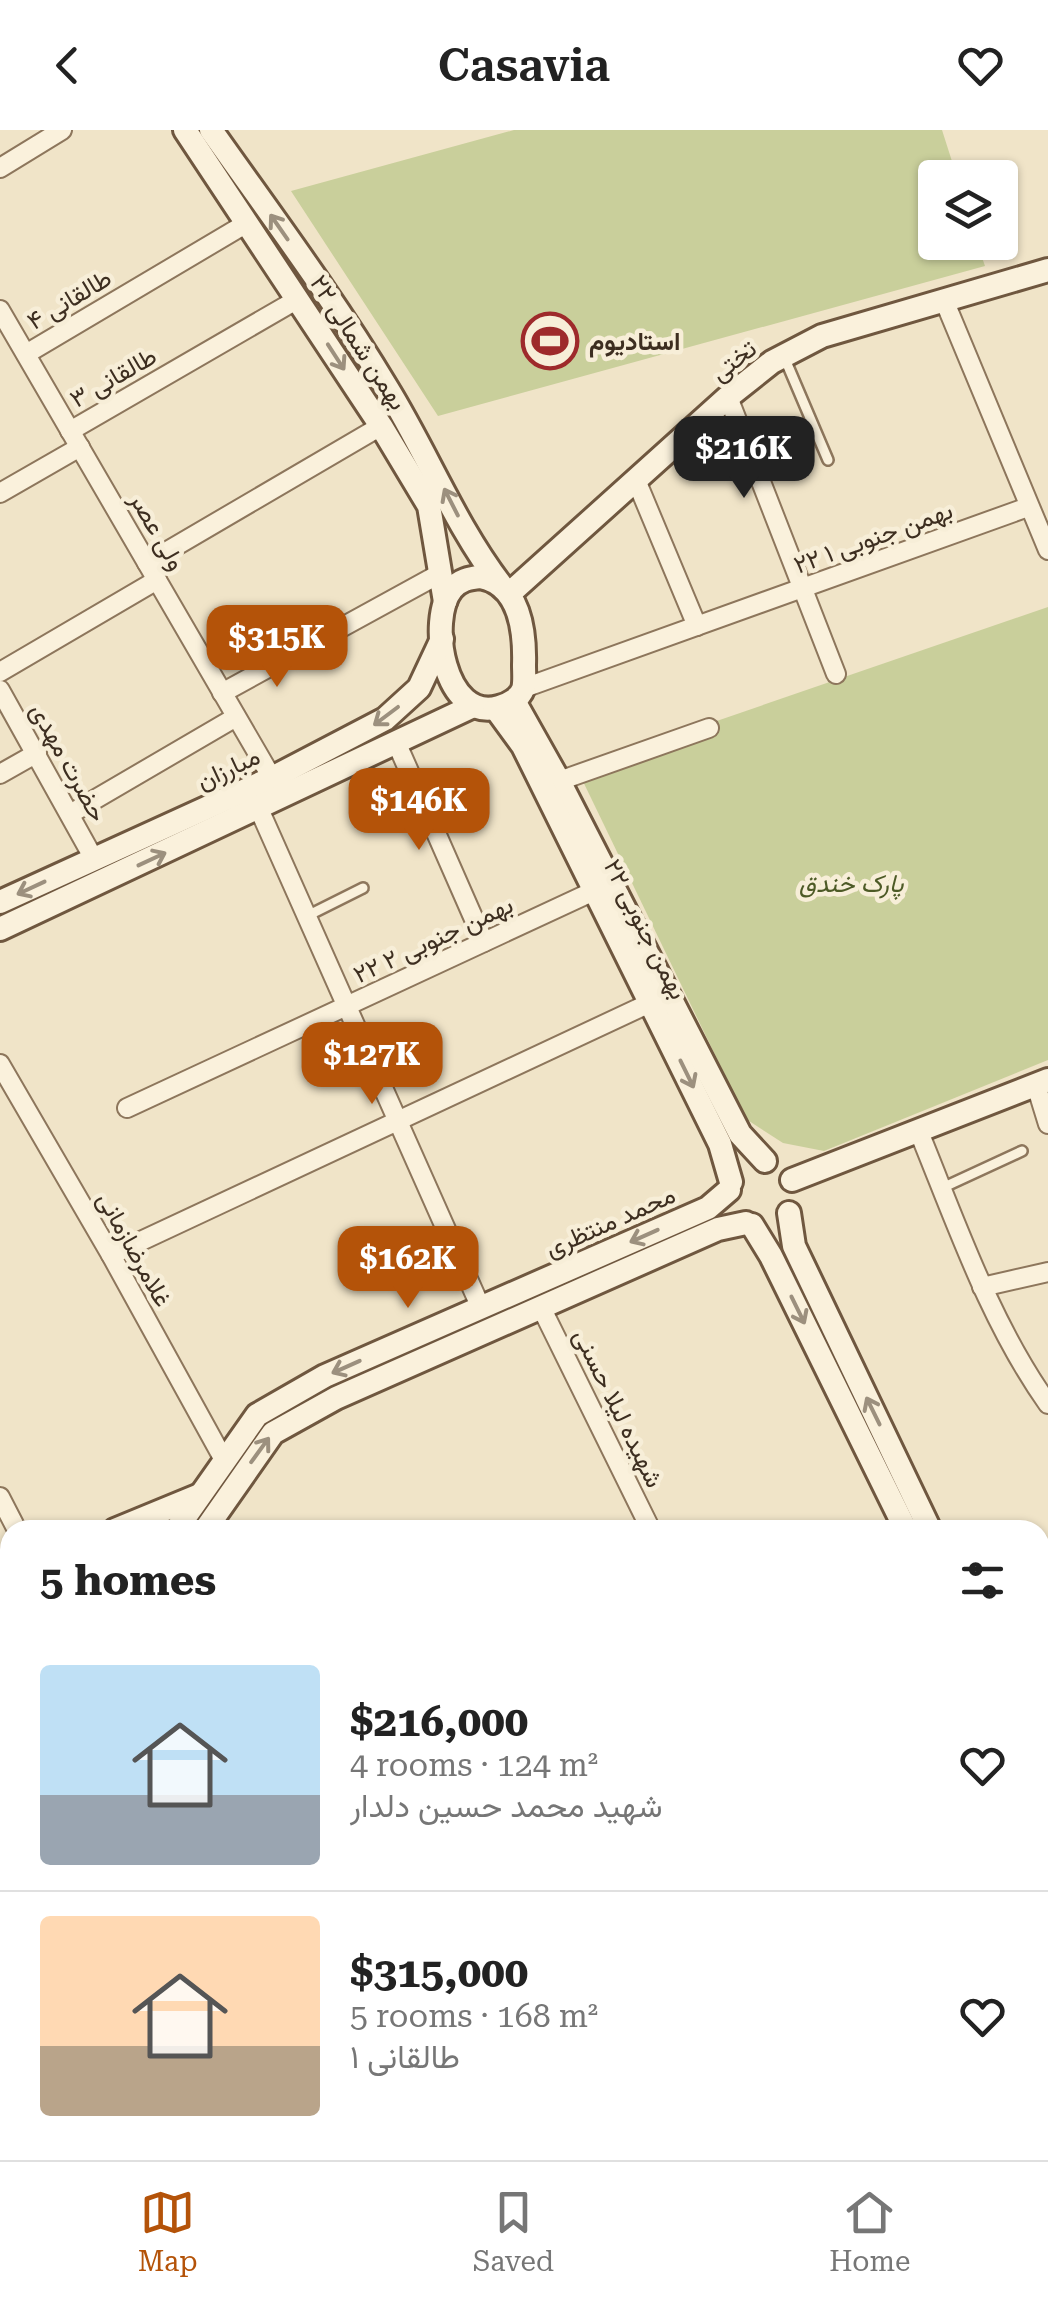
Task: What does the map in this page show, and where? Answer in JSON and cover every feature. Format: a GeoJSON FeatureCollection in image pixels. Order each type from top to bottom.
{"type":"FeatureCollection","features":[{"type":"Feature","properties":{"kind":"street"},"geometry":{"type":"LineString","coordinates":[[0,168],[62,130]]}},
{"type":"Feature","properties":{"kind":"street","name":"۲۲ بهمن شمالی"},"geometry":{"type":"LineString","coordinates":[[185,130],[381,426],[429,506],[445,602]]}},
{"type":"Feature","properties":{"kind":"street","name":"۲۲ بهمن شمالی"},"geometry":{"type":"LineString","coordinates":[[211,130],[379,374],[418,438],[476,552],[505,590]]}},
{"type":"Feature","properties":{"kind":"street","name":"طالقانی ۴"},"geometry":{"type":"LineString","coordinates":[[26,354],[247,223]]}},
{"type":"Feature","properties":{"kind":"street","name":"تختی"},"geometry":{"type":"LineString","coordinates":[[505,590],[728,397],[784,356],[822,336],[1048,270]]}},
{"type":"Feature","properties":{"kind":"street","name":"طالقانی ۳"},"geometry":{"type":"LineString","coordinates":[[0,494],[181,367],[298,299]]}},
{"type":"Feature","properties":{"kind":"street"},"geometry":{"type":"LineString","coordinates":[[944,300],[1048,550]]}},
{"type":"Feature","properties":{"kind":"street","name":"ولی عصر"},"geometry":{"type":"LineString","coordinates":[[1,313],[272,778]]}},
{"type":"Feature","properties":{"kind":"street"},"geometry":{"type":"LineString","coordinates":[[728,397],[836,674]]}},
{"type":"Feature","properties":{"kind":"street"},"geometry":{"type":"LineString","coordinates":[[146,563],[381,426]]}},
{"type":"Feature","properties":{"kind":"street"},"geometry":{"type":"LineString","coordinates":[[636,480],[697,626]]}},
{"type":"Feature","properties":{"kind":"street","name":"۲۲ بهمن جنوبی ۱"},"geometry":{"type":"LineString","coordinates":[[502,701],[1028,507]]}},
{"type":"Feature","properties":{"kind":"street"},"geometry":{"type":"LineString","coordinates":[[222,693],[441,573]]}},
{"type":"Feature","properties":{"kind":"street"},"geometry":{"type":"LineString","coordinates":[[468,578],[492,579],[505,590],[520,616],[524,641],[502,701],[460,696],[447,677],[442,639],[445,602],[450,592],[468,578]]}},
{"type":"Feature","properties":{"kind":"street"},"geometry":{"type":"LineString","coordinates":[[0,672],[156,580]]}},
{"type":"Feature","properties":{"kind":"street","name":"مبارزان"},"geometry":{"type":"LineString","coordinates":[[0,902],[272,778],[385,720],[419,688],[442,639]]}},
{"type":"Feature","properties":{"kind":"street","name":"حضرت مهدی"},"geometry":{"type":"LineString","coordinates":[[0,690],[94,859]]}},
{"type":"Feature","properties":{"kind":"street","name":"مبارزان"},"geometry":{"type":"LineString","coordinates":[[0,929],[397,744],[502,701]]}},
{"type":"Feature","properties":{"kind":"street","name":"۲۲ بهمن جنوبی"},"geometry":{"type":"LineString","coordinates":[[502,701],[558,781],[740,1134],[765,1160]]}},
{"type":"Feature","properties":{"kind":"street","name":"۲۲ بهمن جنوبی"},"geometry":{"type":"LineString","coordinates":[[502,701],[720,1144],[730,1186]]}},
{"type":"Feature","properties":{"kind":"street"},"geometry":{"type":"LineString","coordinates":[[70,814],[236,717]]}},
{"type":"Feature","properties":{"kind":"street"},"geometry":{"type":"LineString","coordinates":[[558,781],[708,728]]}},
{"type":"Feature","properties":{"kind":"street"},"geometry":{"type":"LineString","coordinates":[[397,744],[484,942]]}},
{"type":"Feature","properties":{"kind":"street"},"geometry":{"type":"LineString","coordinates":[[0,774],[37,753]]}},
{"type":"Feature","properties":{"kind":"street"},"geometry":{"type":"LineString","coordinates":[[259,808],[481,1308]]}},
{"type":"Feature","properties":{"kind":"street","name":"۲۲ بهمن جنوبی ۲"},"geometry":{"type":"LineString","coordinates":[[127,1108],[596,890]]}},
{"type":"Feature","properties":{"kind":"street"},"geometry":{"type":"LineString","coordinates":[[111,1255],[652,1002]]}},
{"type":"Feature","properties":{"kind":"street","name":"غلامرضازمانی"},"geometry":{"type":"LineString","coordinates":[[0,1064],[224,1460]]}},
{"type":"Feature","properties":{"kind":"street"},"geometry":{"type":"LineString","coordinates":[[792,1180],[1042,1082],[1048,1124]]}},
{"type":"Feature","properties":{"kind":"street"},"geometry":{"type":"LineString","coordinates":[[919,1132],[982,1287],[1042,1383],[1048,1404]]}},
{"type":"Feature","properties":{"kind":"street"},"geometry":{"type":"LineString","coordinates":[[749,1224],[775,1224],[788,1213],[795,1197],[792,1180],[781,1167],[765,1160],[748,1163],[730,1186],[731,1207],[772,1256],[879,1450],[924,1520]]}},
{"type":"Feature","properties":{"kind":"street","name":"محمد منتظری"},"geometry":{"type":"LineString","coordinates":[[183,1520],[257,1415],[278,1401],[326,1376],[708,1208],[730,1186]]}},
{"type":"Feature","properties":{"kind":"street"},"geometry":{"type":"LineString","coordinates":[[788,1213],[794,1246],[879,1450],[903,1520]]}},
{"type":"Feature","properties":{"kind":"street","name":"محمد منتظری"},"geometry":{"type":"LineString","coordinates":[[211,1520],[273,1432],[290,1421],[718,1229],[749,1224]]}},
{"type":"Feature","properties":{"kind":"street"},"geometry":{"type":"LineString","coordinates":[[982,1287],[1048,1272]]}},
{"type":"Feature","properties":{"kind":"street","name":"شهیده لیلا حسنی"},"geometry":{"type":"LineString","coordinates":[[541,1307],[647,1520]]}},
{"type":"Feature","properties":{"kind":"street"},"geometry":{"type":"LineString","coordinates":[[140,1520],[200,1496]]}},
{"type":"Feature","properties":{"kind":"street"},"geometry":{"type":"LineString","coordinates":[[0,1497],[12,1520]]}},
{"type":"Feature","properties":{"kind":"lane"},"geometry":{"type":"LineString","coordinates":[[784,356],[828,460]]}},
{"type":"Feature","properties":{"kind":"lane"},"geometry":{"type":"LineString","coordinates":[[306,916],[363,888]]}},
{"type":"Feature","properties":{"kind":"lane"},"geometry":{"type":"LineString","coordinates":[[942,1188],[1022,1151]]}},
{"type":"Feature","properties":{"kind":"green space","name":"استادیوم"},"geometry":{"type":"Polygon","coordinates":[[[514,130],[942,130],[952,160],[918,160],[918,260],[983,260],[985,266],[438,416],[291,191],[514,130]]]}},
{"type":"Feature","properties":{"kind":"green space","name":"پارک خندق"},"geometry":{"type":"Polygon","coordinates":[[[1048,607],[1048,1060],[824,1151],[783,1143],[746,1119],[577,769],[1048,607]]]}},
{"type":"Feature","properties":{"kind":"place","name":"استادیوم"},"geometry":{"type":"Point","coordinates":[550,341]}}]}
